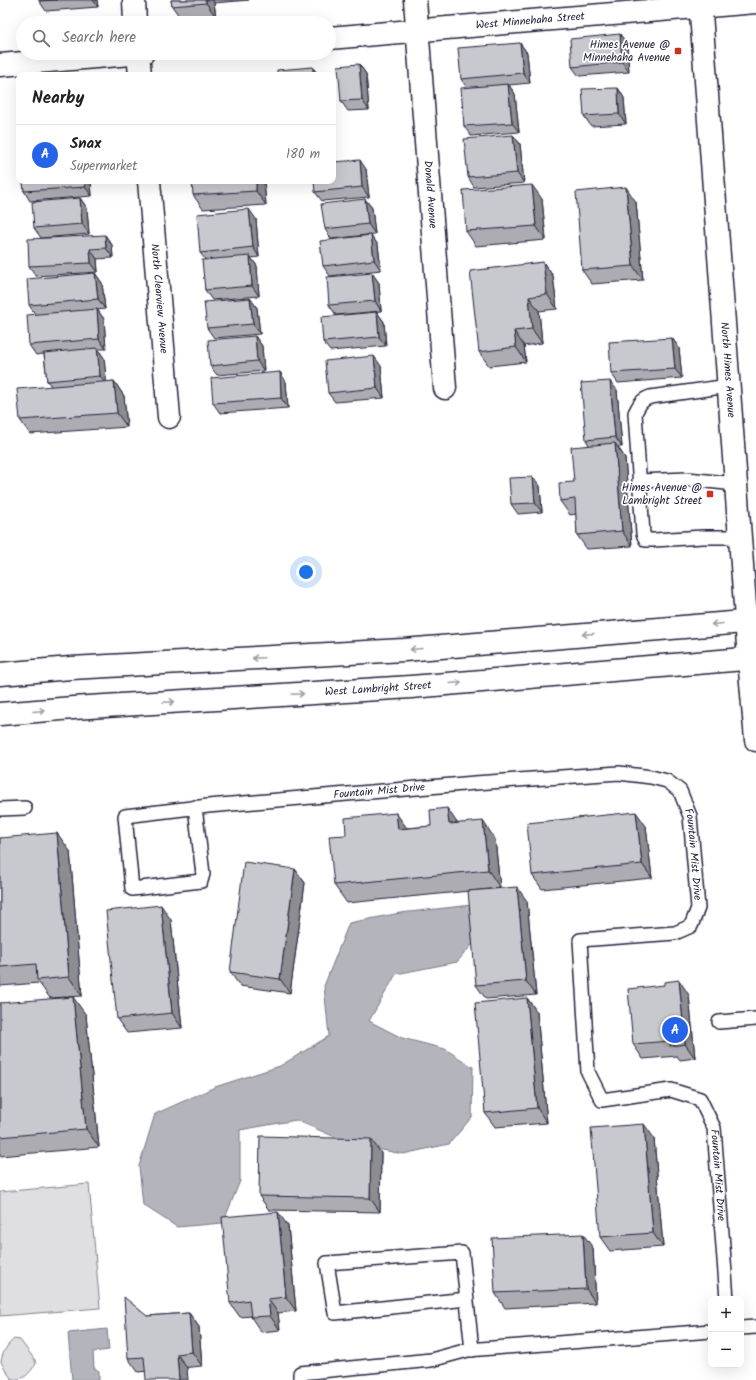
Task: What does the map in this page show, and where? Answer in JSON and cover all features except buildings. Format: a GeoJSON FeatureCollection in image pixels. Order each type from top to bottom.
{"type":"FeatureCollection","features":[{"type":"Feature","properties":{"kind":"street"},"geometry":{"type":"LineString","coordinates":[[134,0],[135,16]]}},
{"type":"Feature","properties":{"kind":"street","name":"Donald Avenue"},"geometry":{"type":"LineString","coordinates":[[415,0],[445,388]]}},
{"type":"Feature","properties":{"kind":"street","name":"West Minnehaha Street"},"geometry":{"type":"LineString","coordinates":[[336,37],[417,31],[700,3],[756,2]]}},
{"type":"Feature","properties":{"kind":"street","name":"North Himes Avenue"},"geometry":{"type":"LineString","coordinates":[[700,3],[740,537],[751,621],[756,740]]}},
{"type":"Feature","properties":{"kind":"street"},"geometry":{"type":"LineString","coordinates":[[0,64],[50,60]]}},
{"type":"Feature","properties":{"kind":"street"},"geometry":{"type":"LineString","coordinates":[[139,60],[140,72]]}},
{"type":"Feature","properties":{"kind":"street","name":"North Clearview Avenue"},"geometry":{"type":"LineString","coordinates":[[149,184],[169,417]]}},
{"type":"Feature","properties":{"kind":"street"},"geometry":{"type":"LineString","coordinates":[[0,674],[78,668],[404,650],[751,621]]}},
{"type":"Feature","properties":{"kind":"street","name":"West Lambright Street"},"geometry":{"type":"LineString","coordinates":[[0,714],[73,708],[411,687],[752,659]]}},
{"type":"Feature","properties":{"kind":"lane"},"geometry":{"type":"LineString","coordinates":[[728,386],[650,397],[643,400],[635,413],[643,534],[646,540],[740,537]]}},
{"type":"Feature","properties":{"kind":"lane"},"geometry":{"type":"LineString","coordinates":[[640,481],[687,479],[736,484]]}},
{"type":"Feature","properties":{"kind":"lane","name":"Fountain Mist Drive"},"geometry":{"type":"LineString","coordinates":[[195,807],[203,874],[201,881],[132,889],[125,816],[195,807],[475,783],[619,773],[651,776],[667,781],[680,791],[690,816],[698,908],[691,926],[675,932],[580,940],[588,1072],[602,1100],[671,1090],[700,1099],[714,1128],[728,1296]]}},
{"type":"Feature","properties":{"kind":"lane"},"geometry":{"type":"LineString","coordinates":[[0,810],[25,808]]}},
{"type":"Feature","properties":{"kind":"lane"},"geometry":{"type":"LineString","coordinates":[[719,1022],[756,1019]]}},
{"type":"Feature","properties":{"kind":"lane"},"geometry":{"type":"LineString","coordinates":[[467,1299],[335,1313],[327,1263],[462,1253],[467,1299],[472,1350]]}},
{"type":"Feature","properties":{"kind":"lane"},"geometry":{"type":"LineString","coordinates":[[744,1328],[756,1327]]}},
{"type":"Feature","properties":{"kind":"lane"},"geometry":{"type":"LineString","coordinates":[[300,1380],[300,1373],[431,1360],[472,1350],[708,1331]]}},
{"type":"Feature","properties":{"kind":"shaded area"},"geometry":{"type":"Polygon","coordinates":[[[472,905],[476,940],[457,962],[396,974],[369,1021],[402,1038],[445,1049],[473,1067],[472,1117],[449,1144],[403,1154],[351,1144],[296,1120],[240,1130],[240,1181],[223,1223],[177,1227],[143,1205],[139,1166],[155,1114],[215,1087],[280,1066],[329,1036],[324,986],[349,923],[400,913],[472,905]]]}},
{"type":"Feature","properties":{"kind":"shaded area"},"geometry":{"type":"Polygon","coordinates":[[[89,1184],[100,1308],[0,1316],[0,1192],[89,1184]]]}},
{"type":"Feature","properties":{"kind":"shaded area"},"geometry":{"type":"Polygon","coordinates":[[[107,1329],[109,1350],[93,1352],[94,1368],[99,1371],[99,1380],[72,1380],[68,1333],[107,1329]]]}},
{"type":"Feature","properties":{"kind":"shaded area"},"geometry":{"type":"Polygon","coordinates":[[[14,1339],[20,1340],[35,1360],[36,1364],[26,1376],[17,1379],[12,1379],[1,1362],[5,1349],[14,1339]]]}},
{"type":"Feature","properties":{"kind":"place","name":"Himes Avenue @ Minnehaha Avenue"},"geometry":{"type":"Point","coordinates":[678,51]}},
{"type":"Feature","properties":{"kind":"place","name":"Himes Avenue @ Lambright Street"},"geometry":{"type":"Point","coordinates":[710,494]}},
{"type":"Feature","properties":{"kind":"place","name":"Snax"},"geometry":{"type":"Point","coordinates":[675,1030]}}]}
